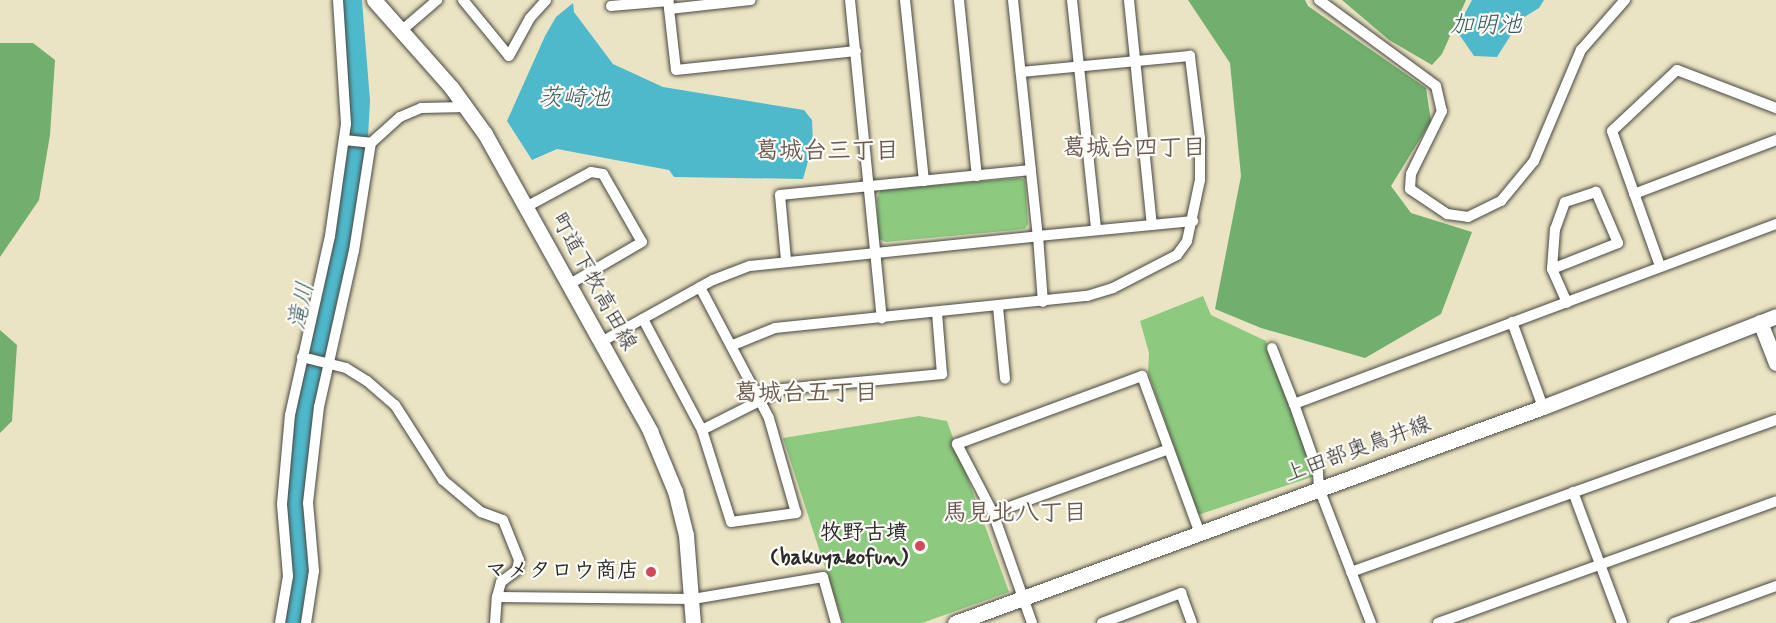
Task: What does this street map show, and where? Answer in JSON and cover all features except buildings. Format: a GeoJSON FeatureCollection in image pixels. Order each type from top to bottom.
{"type":"FeatureCollection","features":[{"type":"Feature","properties":{"kind":"street"},"geometry":{"type":"LineString","coordinates":[[280,623],[288,576],[282,504],[290,415],[330,236],[344,140],[346,87],[338,0]]}},
{"type":"Feature","properties":{"kind":"street","name":"町道下牧高田線"},"geometry":{"type":"LineString","coordinates":[[374,0],[465,107],[526,207],[650,431],[675,491],[686,535],[693,598],[693,623]]}},
{"type":"Feature","properties":{"kind":"street"},"geometry":{"type":"LineString","coordinates":[[401,31],[437,0]]}},
{"type":"Feature","properties":{"kind":"street"},"geometry":{"type":"LineString","coordinates":[[463,0],[509,56],[530,18],[546,0]]}},
{"type":"Feature","properties":{"kind":"street"},"geometry":{"type":"LineString","coordinates":[[611,6],[751,0]]}},
{"type":"Feature","properties":{"kind":"street"},"geometry":{"type":"LineString","coordinates":[[850,0],[882,318]]}},
{"type":"Feature","properties":{"kind":"street"},"geometry":{"type":"LineString","coordinates":[[905,0],[924,181]]}},
{"type":"Feature","properties":{"kind":"street"},"geometry":{"type":"LineString","coordinates":[[959,0],[977,176]]}},
{"type":"Feature","properties":{"kind":"street"},"geometry":{"type":"LineString","coordinates":[[1013,0],[1043,302]]}},
{"type":"Feature","properties":{"kind":"street"},"geometry":{"type":"LineString","coordinates":[[1072,0],[1096,230]]}},
{"type":"Feature","properties":{"kind":"street"},"geometry":{"type":"LineString","coordinates":[[1129,0],[1152,225]]}},
{"type":"Feature","properties":{"kind":"street"},"geometry":{"type":"LineString","coordinates":[[1319,0],[1436,86],[1442,111],[1411,174],[1410,189],[1447,214],[1468,217],[1501,201],[1534,161],[1581,50],[1625,0]]}},
{"type":"Feature","properties":{"kind":"street"},"geometry":{"type":"LineString","coordinates":[[669,3],[676,70],[856,51]]}},
{"type":"Feature","properties":{"kind":"street"},"geometry":{"type":"LineString","coordinates":[[733,345],[765,330],[998,307],[1100,293],[1169,260],[1183,248],[1193,221],[1202,161],[1190,56],[1021,72]]}},
{"type":"Feature","properties":{"kind":"street"},"geometry":{"type":"LineString","coordinates":[[1660,266],[1612,131],[1677,70],[1776,108]]}},
{"type":"Feature","properties":{"kind":"street"},"geometry":{"type":"LineString","coordinates":[[306,623],[314,571],[308,503],[319,408],[354,251],[371,142],[410,111],[465,107]]}},
{"type":"Feature","properties":{"kind":"street"},"geometry":{"type":"LineString","coordinates":[[344,140],[371,142]]}},
{"type":"Feature","properties":{"kind":"street"},"geometry":{"type":"LineString","coordinates":[[1634,194],[1776,140]]}},
{"type":"Feature","properties":{"kind":"street"},"geometry":{"type":"LineString","coordinates":[[786,261],[780,195],[869,188],[1031,170]]}},
{"type":"Feature","properties":{"kind":"street"},"geometry":{"type":"LineString","coordinates":[[526,207],[591,172],[603,174],[642,242],[568,285]]}},
{"type":"Feature","properties":{"kind":"street"},"geometry":{"type":"LineString","coordinates":[[1552,269],[1618,243],[1596,192],[1565,201],[1555,229],[1552,269],[1567,303]]}},
{"type":"Feature","properties":{"kind":"street"},"geometry":{"type":"LineString","coordinates":[[601,342],[700,287],[737,270],[786,261],[1193,221]]}},
{"type":"Feature","properties":{"kind":"street"},"geometry":{"type":"LineString","coordinates":[[1294,404],[1776,224]]}},
{"type":"Feature","properties":{"kind":"street"},"geometry":{"type":"LineString","coordinates":[[643,320],[702,430],[731,522],[796,513],[784,460],[760,399],[700,287]]}},
{"type":"Feature","properties":{"kind":"street"},"geometry":{"type":"LineString","coordinates":[[998,307],[1005,379]]}},
{"type":"Feature","properties":{"kind":"street"},"geometry":{"type":"LineString","coordinates":[[702,430],[760,399],[796,387],[942,374],[937,313]]}},
{"type":"Feature","properties":{"kind":"street","name":"上田部奥鳥井線"},"geometry":{"type":"LineString","coordinates":[[955,623],[1543,408],[1776,316]]}},
{"type":"Feature","properties":{"kind":"street"},"geometry":{"type":"LineString","coordinates":[[1512,322],[1543,408]]}},
{"type":"Feature","properties":{"kind":"street"},"geometry":{"type":"LineString","coordinates":[[1760,322],[1776,363]]}},
{"type":"Feature","properties":{"kind":"street"},"geometry":{"type":"LineString","coordinates":[[1272,348],[1318,472],[1319,488],[1371,623]]}},
{"type":"Feature","properties":{"kind":"street"},"geometry":{"type":"LineString","coordinates":[[302,357],[329,363],[361,376],[395,405],[443,480],[482,512],[503,520],[519,560],[518,570],[501,582],[495,623]]}},
{"type":"Feature","properties":{"kind":"street"},"geometry":{"type":"LineString","coordinates":[[1032,623],[993,513],[957,444],[1142,376],[1200,534]]}},
{"type":"Feature","properties":{"kind":"street"},"geometry":{"type":"LineString","coordinates":[[1351,572],[1776,420]]}},
{"type":"Feature","properties":{"kind":"street"},"geometry":{"type":"LineString","coordinates":[[993,513],[1169,449]]}},
{"type":"Feature","properties":{"kind":"street"},"geometry":{"type":"LineString","coordinates":[[1573,492],[1622,623]]}},
{"type":"Feature","properties":{"kind":"street"},"geometry":{"type":"LineString","coordinates":[[1438,623],[1776,501]]}},
{"type":"Feature","properties":{"kind":"street"},"geometry":{"type":"LineString","coordinates":[[497,597],[693,598],[823,577],[836,623]]}},
{"type":"Feature","properties":{"kind":"street"},"geometry":{"type":"LineString","coordinates":[[1674,623],[1703,618],[1776,585]]}},
{"type":"Feature","properties":{"kind":"street"},"geometry":{"type":"LineString","coordinates":[[1102,623],[1125,619],[1181,593],[1192,623]]}},
{"type":"Feature","properties":{"kind":"green space"},"geometry":{"type":"Polygon","coordinates":[[[1188,0],[1305,0],[1308,6],[1426,88],[1431,121],[1391,186],[1411,213],[1472,232],[1441,314],[1365,358],[1261,328],[1215,309],[1241,176],[1230,63],[1188,0]]]}},
{"type":"Feature","properties":{"kind":"green space"},"geometry":{"type":"Polygon","coordinates":[[[1342,0],[1466,0],[1442,54],[1432,65],[1389,40],[1342,0]]]}},
{"type":"Feature","properties":{"kind":"green space"},"geometry":{"type":"Polygon","coordinates":[[[0,43],[33,43],[55,60],[50,135],[39,200],[0,257],[0,43]]]}},
{"type":"Feature","properties":{"kind":"green space"},"geometry":{"type":"Polygon","coordinates":[[[1020,178],[1025,180],[1028,224],[1025,229],[886,242],[879,239],[877,198],[881,190],[1020,178]]]}},
{"type":"Feature","properties":{"kind":"green space"},"geometry":{"type":"Polygon","coordinates":[[[1203,296],[1211,315],[1266,341],[1315,476],[1198,515],[1148,372],[1149,353],[1140,321],[1203,296]]]}},
{"type":"Feature","properties":{"kind":"green space"},"geometry":{"type":"Polygon","coordinates":[[[0,330],[17,345],[12,421],[0,433],[0,330]]]}},
{"type":"Feature","properties":{"kind":"green space"},"geometry":{"type":"Polygon","coordinates":[[[919,416],[947,421],[1009,592],[922,623],[843,623],[783,438],[919,416]]]}},
{"type":"Feature","properties":{"kind":"water","name":"加明池"},"geometry":{"type":"Polygon","coordinates":[[[1472,0],[1544,0],[1539,8],[1521,19],[1497,57],[1474,56],[1456,30],[1472,0]]]}},
{"type":"Feature","properties":{"kind":"water","name":"茨崎池"},"geometry":{"type":"Polygon","coordinates":[[[573,3],[574,12],[613,64],[663,87],[804,110],[812,120],[813,144],[803,179],[674,177],[669,170],[557,149],[532,160],[507,121],[545,36],[556,17],[573,3]]]}},
{"type":"Feature","properties":{"kind":"waterway","name":"滝川"},"geometry":{"type":"LineString","coordinates":[[293,623],[300,575],[295,516],[303,422],[338,263],[356,154],[359,100],[351,0]]}},
{"type":"Feature","properties":{"kind":"place","name":"牧野古墳 (bakuyakofun)"},"geometry":{"type":"Point","coordinates":[920,546]}},
{"type":"Feature","properties":{"kind":"place","name":"マメタロウ商店"},"geometry":{"type":"Point","coordinates":[651,572]}},
{"type":"Feature","properties":{"kind":"district","name":"葛城台四丁目"},"geometry":{"type":"Point","coordinates":[1134,149]}},
{"type":"Feature","properties":{"kind":"district","name":"葛城台三丁目"},"geometry":{"type":"Point","coordinates":[827,152]}},
{"type":"Feature","properties":{"kind":"district","name":"葛城台五丁目"},"geometry":{"type":"Point","coordinates":[806,394]}},
{"type":"Feature","properties":{"kind":"district","name":"馬見北八丁目"},"geometry":{"type":"Point","coordinates":[1015,514]}}]}
